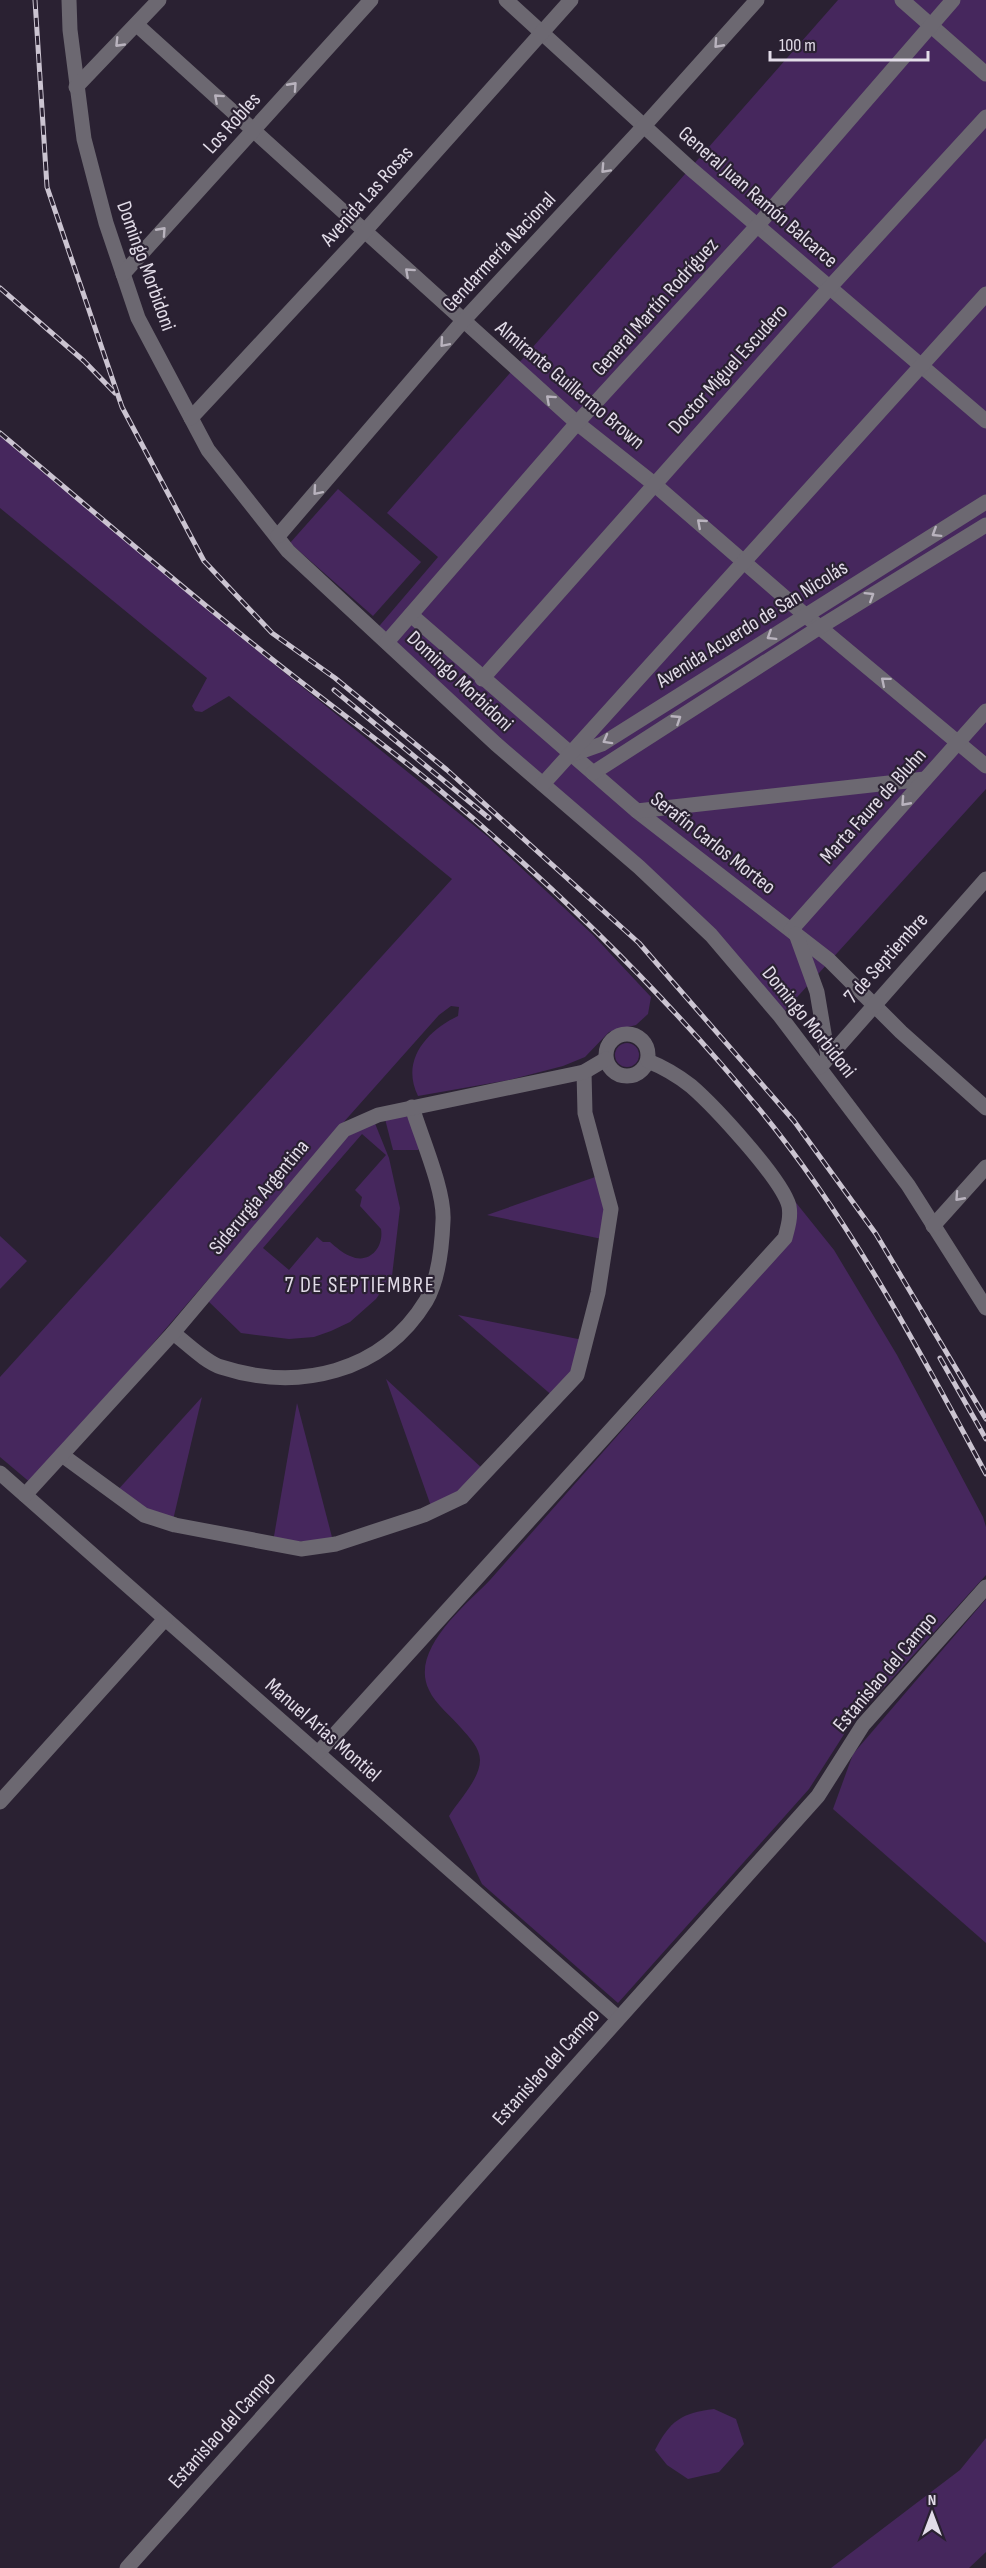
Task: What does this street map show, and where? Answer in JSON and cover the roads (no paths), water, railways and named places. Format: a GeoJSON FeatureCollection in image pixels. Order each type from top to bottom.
{"type":"FeatureCollection","features":[{"type":"Feature","properties":{"kind":"street","name":"Domingo Morbidoni"},"geometry":{"type":"LineString","coordinates":[[69,0],[76,87],[84,139],[106,223],[138,318],[208,450],[288,551],[543,784],[639,867],[711,935],[824,1062],[908,1185],[986,1308]]}},
{"type":"Feature","properties":{"kind":"street"},"geometry":{"type":"LineString","coordinates":[[76,87],[159,0]]}},
{"type":"Feature","properties":{"kind":"street","name":"Los Robles"},"geometry":{"type":"LineString","coordinates":[[123,274],[371,0]]}},
{"type":"Feature","properties":{"kind":"street","name":"General Juan Ramón Balcarce"},"geometry":{"type":"LineString","coordinates":[[506,0],[757,226],[986,421]]}},
{"type":"Feature","properties":{"kind":"street","name":"Avenida Las Rosas"},"geometry":{"type":"LineString","coordinates":[[191,418],[364,231],[571,0]]}},
{"type":"Feature","properties":{"kind":"street","name":"Gendarmería Nacional"},"geometry":{"type":"LineString","coordinates":[[278,536],[463,321],[645,126],[757,0]]}},
{"type":"Feature","properties":{"kind":"street"},"geometry":{"type":"LineString","coordinates":[[902,0],[986,74]]}},
{"type":"Feature","properties":{"kind":"street","name":"General Martín Rodríguez"},"geometry":{"type":"LineString","coordinates":[[387,642],[577,423],[757,226],[953,0]]}},
{"type":"Feature","properties":{"kind":"street","name":"Almirante Guillermo Brown"},"geometry":{"type":"LineString","coordinates":[[137,25],[577,423],[654,484],[805,615],[986,766]]}},
{"type":"Feature","properties":{"kind":"street","name":"Doctor Miguel Escudero"},"geometry":{"type":"LineString","coordinates":[[482,679],[830,287],[986,117]]}},
{"type":"Feature","properties":{"kind":"street"},"geometry":{"type":"LineString","coordinates":[[571,754],[986,294]]}},
{"type":"Feature","properties":{"kind":"street","name":"Avenida Acuerdo de San Nicolás"},"geometry":{"type":"LineString","coordinates":[[543,784],[571,754],[602,744],[986,502]]}},
{"type":"Feature","properties":{"kind":"street","name":"Avenida Acuerdo de San Nicolás"},"geometry":{"type":"LineString","coordinates":[[593,773],[820,627],[986,525]]}},
{"type":"Feature","properties":{"kind":"street","name":"Serafín Carlos Morteo"},"geometry":{"type":"LineString","coordinates":[[411,615],[482,679],[637,811],[794,932],[874,1002],[901,1032],[986,1108]]}},
{"type":"Feature","properties":{"kind":"street","name":"Marta Faure de Bluhn"},"geometry":{"type":"LineString","coordinates":[[794,932],[986,711]]}},
{"type":"Feature","properties":{"kind":"street"},"geometry":{"type":"LineString","coordinates":[[637,811],[925,779]]}},
{"type":"Feature","properties":{"kind":"street","name":"7 de Septiembre"},"geometry":{"type":"LineString","coordinates":[[824,1062],[874,1002],[986,879]]}},
{"type":"Feature","properties":{"kind":"street"},"geometry":{"type":"LineString","coordinates":[[794,932],[817,992],[824,1062]]}},
{"type":"Feature","properties":{"kind":"street","name":"Siderurgia Argentina"},"geometry":{"type":"LineString","coordinates":[[25,1495],[173,1333],[336,1137],[358,1122],[412,1107],[584,1072],[606,1059],[610,1041],[626,1033],[638,1036],[643,1041],[648,1060]]}},
{"type":"Feature","properties":{"kind":"street"},"geometry":{"type":"LineString","coordinates":[[318,1753],[785,1238],[789,1207],[779,1183],[691,1087],[667,1069],[648,1060],[638,1073],[623,1076],[610,1068],[606,1059]]}},
{"type":"Feature","properties":{"kind":"street"},"geometry":{"type":"LineString","coordinates":[[62,1455],[144,1515],[231,1537],[301,1549],[336,1544],[424,1515],[462,1497],[577,1375],[598,1293],[610,1209],[585,1113],[584,1072]]}},
{"type":"Feature","properties":{"kind":"street"},"geometry":{"type":"LineString","coordinates":[[173,1333],[219,1366],[289,1379],[321,1376],[374,1353],[391,1342],[426,1300],[439,1257],[443,1220],[435,1181],[412,1107]]}},
{"type":"Feature","properties":{"kind":"street"},"geometry":{"type":"LineString","coordinates":[[933,1226],[986,1167]]}},
{"type":"Feature","properties":{"kind":"street","name":"Manuel Arias Montiel"},"geometry":{"type":"LineString","coordinates":[[0,1473],[618,2018]]}},
{"type":"Feature","properties":{"kind":"street","name":"Estanislao del Campo"},"geometry":{"type":"LineString","coordinates":[[127,2568],[818,1796],[863,1725],[986,1587]]}},
{"type":"Feature","properties":{"kind":"street"},"geometry":{"type":"LineString","coordinates":[[0,1802],[165,1619]]}},
{"type":"Feature","properties":{"kind":"railway"},"geometry":{"type":"LineString","coordinates":[[35,0],[47,187],[122,407],[204,561],[272,633],[335,678],[447,770],[639,943],[794,1121],[876,1234],[986,1419]]}},
{"type":"Feature","properties":{"kind":"railway"},"geometry":{"type":"LineString","coordinates":[[0,288],[84,361],[115,393]]}},
{"type":"Feature","properties":{"kind":"railway"},"geometry":{"type":"LineString","coordinates":[[0,433],[284,669],[393,752],[479,823],[564,900],[685,1023],[760,1110],[824,1196],[882,1286],[986,1474]]}},
{"type":"Feature","properties":{"kind":"railway"},"geometry":{"type":"LineString","coordinates":[[334,690],[489,818]]}},
{"type":"Feature","properties":{"kind":"railway"},"geometry":{"type":"LineString","coordinates":[[940,1358],[986,1439]]}},
{"type":"Feature","properties":{"kind":"district","name":"7 DE SEPTIEMBRE"},"geometry":{"type":"Point","coordinates":[360,1285]}}]}
